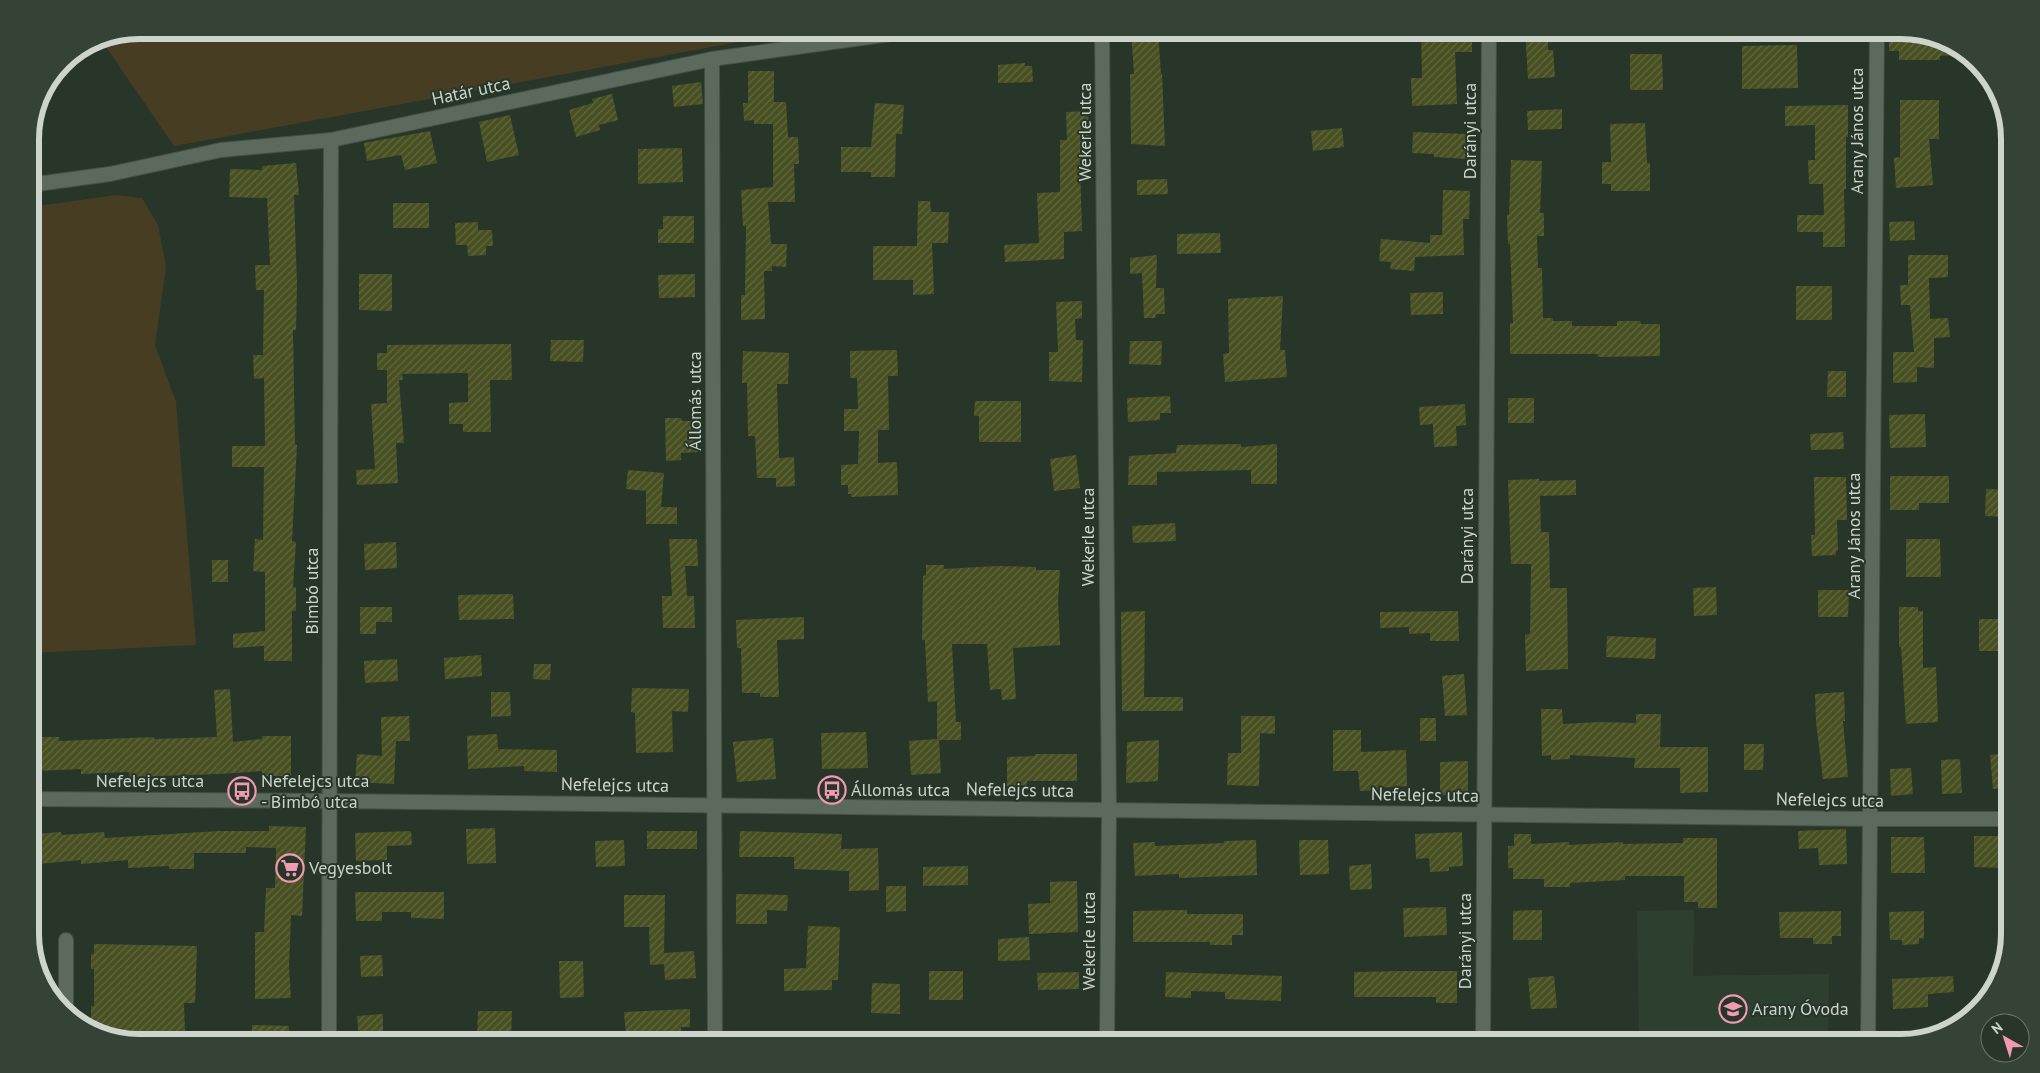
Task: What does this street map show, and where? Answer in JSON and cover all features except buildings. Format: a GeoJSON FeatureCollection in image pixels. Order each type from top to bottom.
{"type":"FeatureCollection","features":[{"type":"Feature","properties":{"kind":"street","name":"Határ utca"},"geometry":{"type":"LineString","coordinates":[[39,185],[110,174],[221,150],[332,140],[712,59],[855,39]]}},
{"type":"Feature","properties":{"kind":"street","name":"Wekerle utca"},"geometry":{"type":"LineString","coordinates":[[1102,39],[1108,810],[1107,1034]]}},
{"type":"Feature","properties":{"kind":"street","name":"Darányi utca"},"geometry":{"type":"LineString","coordinates":[[1483,1034],[1490,39]]}},
{"type":"Feature","properties":{"kind":"street","name":"Arany János utca"},"geometry":{"type":"LineString","coordinates":[[1868,1034],[1876,39]]}},
{"type":"Feature","properties":{"kind":"street","name":"Állomás utca"},"geometry":{"type":"LineString","coordinates":[[712,59],[716,805],[715,1034]]}},
{"type":"Feature","properties":{"kind":"street","name":"Bimbó utca"},"geometry":{"type":"LineString","coordinates":[[330,1034],[332,140]]}},
{"type":"Feature","properties":{"kind":"street","name":"Nefelejcs utca"},"geometry":{"type":"LineString","coordinates":[[39,800],[330,801],[1484,815],[2001,819]]}},
{"type":"Feature","properties":{"kind":"street"},"geometry":{"type":"LineString","coordinates":[[66,940],[66,1003]]}},
{"type":"Feature","properties":{"kind":"shaded area"},"geometry":{"type":"Polygon","coordinates":[[[138,39],[755,39],[174,146],[105,45],[138,39]]]}},
{"type":"Feature","properties":{"kind":"shaded area"},"geometry":{"type":"Polygon","coordinates":[[[117,195],[142,198],[158,225],[166,267],[155,345],[176,402],[196,645],[39,653],[39,206],[117,195]]]}},
{"type":"Feature","properties":{"kind":"shaded area","name":"Arany Óvoda"},"geometry":{"type":"Polygon","coordinates":[[[1694,910],[1693,976],[1829,974],[1828,1034],[1639,1034],[1637,911],[1694,910]]]}},
{"type":"Feature","properties":{"kind":"place","name":"Állomás utca"},"geometry":{"type":"Point","coordinates":[832,790]}},
{"type":"Feature","properties":{"kind":"place","name":"Nefelejcs utca - Bimbó utca"},"geometry":{"type":"Point","coordinates":[242,791]}},
{"type":"Feature","properties":{"kind":"place","name":"Vegyesbolt"},"geometry":{"type":"Point","coordinates":[290,868]}},
{"type":"Feature","properties":{"kind":"place","name":"Arany Óvoda"},"geometry":{"type":"Point","coordinates":[1733,1009]}}]}
